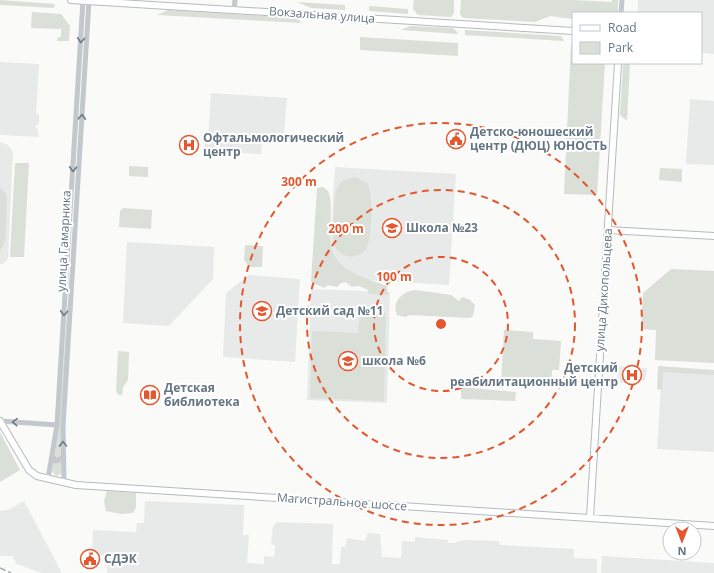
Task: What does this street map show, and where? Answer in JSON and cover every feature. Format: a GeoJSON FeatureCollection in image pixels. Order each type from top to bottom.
{"type":"FeatureCollection","features":[{"type":"Feature","properties":{"kind":"main road","name":"Вокзальная улица"},"geometry":{"type":"LineString","coordinates":[[71,0],[572,31]]}},
{"type":"Feature","properties":{"kind":"main road","name":"улица Дикопольцева"},"geometry":{"type":"LineString","coordinates":[[590,517],[618,64]]}},
{"type":"Feature","properties":{"kind":"main road"},"geometry":{"type":"LineString","coordinates":[[608,230],[714,236]]}},
{"type":"Feature","properties":{"kind":"main road","name":"Магистральное шоссе"},"geometry":{"type":"LineString","coordinates":[[0,421],[29,470],[36,476],[64,483],[714,526]]}},
{"type":"Feature","properties":{"kind":"street","name":"улица Гамарника"},"geometry":{"type":"LineString","coordinates":[[48,479],[57,425],[86,0]]}},
{"type":"Feature","properties":{"kind":"street","name":"улица Гамарника"},"geometry":{"type":"LineString","coordinates":[[64,483],[63,426],[86,0]]}},
{"type":"Feature","properties":{"kind":"street"},"geometry":{"type":"LineString","coordinates":[[234,10],[235,0]]}},
{"type":"Feature","properties":{"kind":"street"},"geometry":{"type":"LineString","coordinates":[[621,12],[622,0]]}},
{"type":"Feature","properties":{"kind":"street"},"geometry":{"type":"LineString","coordinates":[[0,421],[57,425]]}},
{"type":"Feature","properties":{"kind":"street"},"geometry":{"type":"LineString","coordinates":[[52,456],[56,461],[64,457]]}},
{"type":"Feature","properties":{"kind":"shaded area"},"geometry":{"type":"Polygon","coordinates":[[[638,0],[714,0],[714,54],[702,53],[702,12],[638,12],[638,0]]]}},
{"type":"Feature","properties":{"kind":"shaded area"},"geometry":{"type":"Polygon","coordinates":[[[0,62],[39,64],[36,113],[39,116],[39,124],[36,125],[36,128],[38,129],[38,137],[0,135],[0,62]]]}},
{"type":"Feature","properties":{"kind":"shaded area"},"geometry":{"type":"Polygon","coordinates":[[[211,93],[287,98],[284,134],[270,133],[269,136],[262,140],[261,154],[205,151],[205,136],[208,136],[211,93]]]}},
{"type":"Feature","properties":{"kind":"shaded area"},"geometry":{"type":"Polygon","coordinates":[[[690,99],[714,101],[714,165],[686,164],[690,99]]]}},
{"type":"Feature","properties":{"kind":"shaded area"},"geometry":{"type":"Polygon","coordinates":[[[0,142],[8,145],[13,152],[8,259],[3,264],[0,264],[0,142]]]}},
{"type":"Feature","properties":{"kind":"shaded area","name":"Школа №23"},"geometry":{"type":"Polygon","coordinates":[[[335,167],[456,174],[449,285],[328,278],[335,167]]]}},
{"type":"Feature","properties":{"kind":"shaded area"},"geometry":{"type":"Polygon","coordinates":[[[127,242],[214,247],[213,279],[169,326],[123,323],[127,242]]]}},
{"type":"Feature","properties":{"kind":"shaded area","name":"Детский сад №11"},"geometry":{"type":"Polygon","coordinates":[[[249,275],[300,279],[295,362],[223,357],[226,293],[249,275]]]}},
{"type":"Feature","properties":{"kind":"shaded area","name":"школа №6"},"geometry":{"type":"Polygon","coordinates":[[[311,289],[390,292],[387,403],[307,400],[311,289]]]}},
{"type":"Feature","properties":{"kind":"shaded area","name":"Детский реабилитационный центр"},"geometry":{"type":"Polygon","coordinates":[[[619,366],[647,368],[645,381],[630,379],[629,381],[625,381],[625,383],[618,382],[619,366]]]}},
{"type":"Feature","properties":{"kind":"shaded area"},"geometry":{"type":"Polygon","coordinates":[[[662,368],[714,371],[714,452],[657,449],[662,368]]]}},
{"type":"Feature","properties":{"kind":"shaded area"},"geometry":{"type":"Polygon","coordinates":[[[24,501],[62,573],[41,573],[17,564],[12,556],[0,556],[0,511],[10,509],[24,501]]]}},
{"type":"Feature","properties":{"kind":"shaded area"},"geometry":{"type":"Polygon","coordinates":[[[145,501],[244,505],[243,535],[249,535],[247,563],[264,564],[264,556],[274,557],[275,545],[271,545],[273,526],[277,522],[333,524],[332,564],[340,564],[341,547],[345,547],[347,538],[365,541],[368,533],[380,534],[382,557],[401,558],[402,541],[415,542],[415,537],[448,540],[448,543],[456,543],[465,540],[499,541],[500,545],[574,549],[574,558],[597,559],[597,573],[107,573],[106,556],[92,555],[93,530],[136,532],[137,523],[144,523],[145,501]]]}},
{"type":"Feature","properties":{"kind":"shaded area"},"geometry":{"type":"Polygon","coordinates":[[[602,556],[662,560],[662,561],[714,563],[714,573],[601,573],[602,556]]]}},
{"type":"Feature","properties":{"kind":"green space"},"geometry":{"type":"Polygon","coordinates":[[[0,0],[55,4],[54,8],[0,5],[0,0]]]}},
{"type":"Feature","properties":{"kind":"green space"},"geometry":{"type":"Polygon","coordinates":[[[414,0],[454,0],[454,13],[451,17],[418,15],[413,9],[414,0]]]}},
{"type":"Feature","properties":{"kind":"green space"},"geometry":{"type":"Polygon","coordinates":[[[461,0],[574,0],[612,2],[612,0],[618,0],[618,12],[572,12],[572,19],[550,16],[535,22],[463,18],[460,14],[461,0]]]}},
{"type":"Feature","properties":{"kind":"green space"},"geometry":{"type":"Polygon","coordinates":[[[297,2],[345,5],[345,10],[311,8],[297,2]]]}},
{"type":"Feature","properties":{"kind":"green space"},"geometry":{"type":"Polygon","coordinates":[[[369,6],[408,9],[408,14],[369,11],[369,6]]]}},
{"type":"Feature","properties":{"kind":"green space"},"geometry":{"type":"Polygon","coordinates":[[[168,10],[298,18],[301,23],[157,15],[168,10]]]}},
{"type":"Feature","properties":{"kind":"green space"},"geometry":{"type":"Polygon","coordinates":[[[32,12],[61,14],[70,26],[69,41],[57,41],[58,37],[61,37],[61,29],[31,28],[32,12]]]}},
{"type":"Feature","properties":{"kind":"green space"},"geometry":{"type":"Polygon","coordinates":[[[410,26],[453,28],[459,34],[401,30],[410,26]]]}},
{"type":"Feature","properties":{"kind":"green space"},"geometry":{"type":"Polygon","coordinates":[[[465,30],[561,36],[564,41],[465,35],[465,30]]]}},
{"type":"Feature","properties":{"kind":"green space"},"geometry":{"type":"Polygon","coordinates":[[[360,37],[458,43],[458,56],[360,50],[360,37]]]}},
{"type":"Feature","properties":{"kind":"green space"},"geometry":{"type":"Polygon","coordinates":[[[572,45],[572,64],[605,64],[597,195],[564,194],[572,45]]]}},
{"type":"Feature","properties":{"kind":"green space"},"geometry":{"type":"Polygon","coordinates":[[[623,64],[630,64],[627,121],[620,115],[623,64]]]}},
{"type":"Feature","properties":{"kind":"green space"},"geometry":{"type":"Polygon","coordinates":[[[15,163],[29,163],[24,257],[10,257],[15,163]]]}},
{"type":"Feature","properties":{"kind":"green space"},"geometry":{"type":"Polygon","coordinates":[[[129,166],[148,167],[148,177],[129,176],[129,166]]]}},
{"type":"Feature","properties":{"kind":"green space"},"geometry":{"type":"Polygon","coordinates":[[[660,168],[682,169],[682,182],[659,180],[660,168]]]}},
{"type":"Feature","properties":{"kind":"green space"},"geometry":{"type":"Polygon","coordinates":[[[355,177],[367,183],[369,188],[371,196],[371,226],[366,249],[358,255],[348,256],[336,249],[334,244],[335,199],[337,189],[342,181],[355,177]]]}},
{"type":"Feature","properties":{"kind":"green space"},"geometry":{"type":"Polygon","coordinates":[[[0,187],[6,194],[7,200],[5,241],[0,251],[0,187]]]}},
{"type":"Feature","properties":{"kind":"green space"},"geometry":{"type":"Polygon","coordinates":[[[323,187],[328,191],[330,197],[330,241],[334,255],[345,268],[353,273],[387,286],[388,295],[369,294],[368,290],[359,286],[352,287],[346,282],[341,283],[337,287],[328,285],[324,288],[311,282],[317,188],[323,187]]]}},
{"type":"Feature","properties":{"kind":"green space"},"geometry":{"type":"Polygon","coordinates":[[[123,208],[152,210],[151,229],[119,227],[120,211],[123,208]]]}},
{"type":"Feature","properties":{"kind":"green space"},"geometry":{"type":"Polygon","coordinates":[[[245,245],[263,246],[262,267],[250,267],[244,260],[245,245]]]}},
{"type":"Feature","properties":{"kind":"green space"},"geometry":{"type":"Polygon","coordinates":[[[671,269],[714,271],[714,363],[655,360],[656,330],[641,329],[643,293],[671,269]]]}},
{"type":"Feature","properties":{"kind":"green space"},"geometry":{"type":"Polygon","coordinates":[[[416,290],[451,295],[459,301],[462,297],[470,300],[475,305],[473,316],[470,318],[410,315],[405,317],[397,315],[396,305],[399,298],[407,292],[416,290]]]}},
{"type":"Feature","properties":{"kind":"green space"},"geometry":{"type":"Polygon","coordinates":[[[68,296],[61,474],[56,476],[52,471],[59,426],[68,296]]]}},
{"type":"Feature","properties":{"kind":"green space","name":"школа №6"},"geometry":{"type":"Polygon","coordinates":[[[360,313],[386,313],[384,401],[310,398],[312,331],[358,333],[360,313]]]}},
{"type":"Feature","properties":{"kind":"green space"},"geometry":{"type":"Polygon","coordinates":[[[504,330],[533,332],[533,339],[561,341],[559,370],[552,370],[551,388],[501,384],[504,330]]]}},
{"type":"Feature","properties":{"kind":"green space"},"geometry":{"type":"Polygon","coordinates":[[[118,351],[129,352],[128,380],[123,387],[122,395],[119,395],[116,392],[118,351]]]}},
{"type":"Feature","properties":{"kind":"green space"},"geometry":{"type":"Polygon","coordinates":[[[658,366],[714,370],[714,375],[663,372],[662,390],[657,389],[658,366]]]}},
{"type":"Feature","properties":{"kind":"green space"},"geometry":{"type":"Polygon","coordinates":[[[461,387],[516,392],[515,401],[461,399],[461,387]]]}},
{"type":"Feature","properties":{"kind":"green space"},"geometry":{"type":"Polygon","coordinates":[[[0,432],[20,470],[0,482],[0,432]]]}},
{"type":"Feature","properties":{"kind":"green space"},"geometry":{"type":"Polygon","coordinates":[[[107,491],[136,493],[136,507],[133,513],[121,514],[106,511],[104,501],[107,491]]]}},
{"type":"Feature","properties":{"kind":"railway"},"geometry":{"type":"LineString","coordinates":[[0,568],[11,573]]}},
{"type":"Feature","properties":{"kind":"place","name":"Детско-юношеский центр (ДЮЦ) ЮНОСТЬ"},"geometry":{"type":"Point","coordinates":[456,139]}},
{"type":"Feature","properties":{"kind":"place","name":"Офтальмологический центр"},"geometry":{"type":"Point","coordinates":[189,145]}},
{"type":"Feature","properties":{"kind":"place","name":"Школа №23"},"geometry":{"type":"Point","coordinates":[392,228]}},
{"type":"Feature","properties":{"kind":"place","name":"Детский сад №11"},"geometry":{"type":"Point","coordinates":[262,311]}},
{"type":"Feature","properties":{"kind":"place","name":"школа №6"},"geometry":{"type":"Point","coordinates":[348,361]}},
{"type":"Feature","properties":{"kind":"place","name":"Детский реабилитационный центр"},"geometry":{"type":"Point","coordinates":[632,375]}},
{"type":"Feature","properties":{"kind":"place","name":"Детская библиотека"},"geometry":{"type":"Point","coordinates":[150,395]}},
{"type":"Feature","properties":{"kind":"place","name":"СДЭК"},"geometry":{"type":"Point","coordinates":[90,559]}}]}
